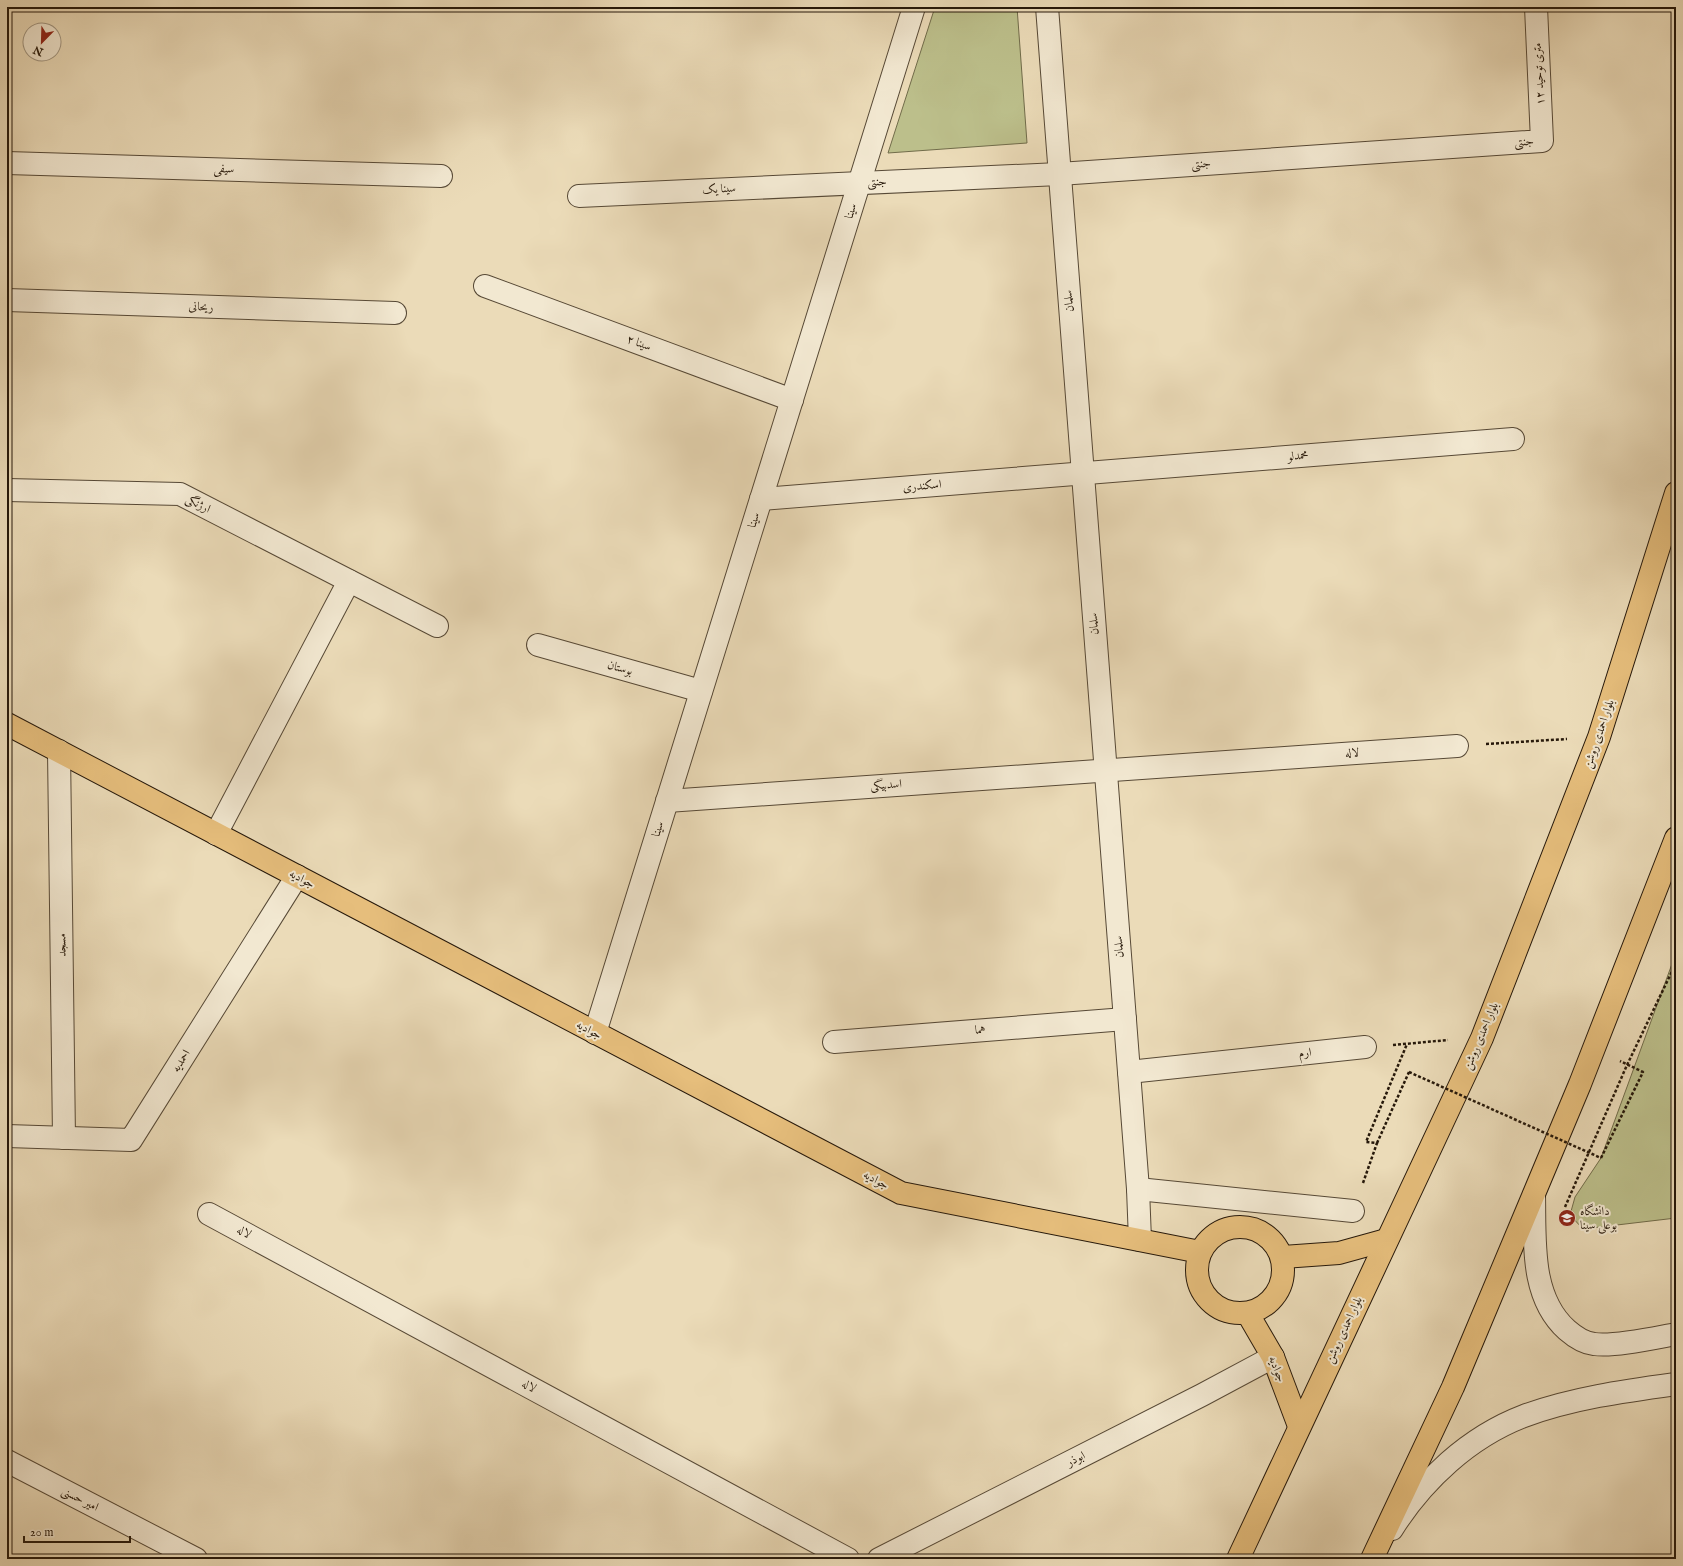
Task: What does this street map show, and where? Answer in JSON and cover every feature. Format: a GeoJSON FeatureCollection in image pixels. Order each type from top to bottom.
{"type":"FeatureCollection","features":[{"type":"Feature","properties":{"kind":"main road","name":"بلوار احمدی روشن"},"geometry":{"type":"LineString","coordinates":[[1238,1559],[1386,1240],[1482,1038],[1599,737],[1676,493]]}},
{"type":"Feature","properties":{"kind":"main road","name":"جوادیه"},"geometry":{"type":"LineString","coordinates":[[7,724],[901,1194],[1200,1252]]}},
{"type":"Feature","properties":{"kind":"main road"},"geometry":{"type":"LineString","coordinates":[[1373,1559],[1453,1387],[1534,1195],[1580,1084],[1676,838]]}},
{"type":"Feature","properties":{"kind":"main road"},"geometry":{"type":"LineString","coordinates":[[1232,1227],[1253,1228],[1271,1238],[1283,1257],[1284,1275],[1278,1292],[1266,1306],[1248,1314],[1229,1313],[1212,1304],[1200,1289],[1196,1270],[1200,1252],[1213,1235],[1232,1227]]}},
{"type":"Feature","properties":{"kind":"main road"},"geometry":{"type":"LineString","coordinates":[[1283,1257],[1339,1253],[1386,1240]]}},
{"type":"Feature","properties":{"kind":"main road","name":"جوادیه"},"geometry":{"type":"LineString","coordinates":[[1248,1314],[1273,1357],[1299,1426]]}},
{"type":"Feature","properties":{"kind":"street","name":"سینا"},"geometry":{"type":"LineString","coordinates":[[595,1033],[914,7]]}},
{"type":"Feature","properties":{"kind":"street","name":"سلمان"},"geometry":{"type":"LineString","coordinates":[[1047,7],[1138,1189],[1140,1240]]}},
{"type":"Feature","properties":{"kind":"street","name":"۱۲ متری توحید"},"geometry":{"type":"LineString","coordinates":[[1536,7],[1542,141]]}},
{"type":"Feature","properties":{"kind":"street","name":"جنتی"},"geometry":{"type":"LineString","coordinates":[[859,183],[1059,174],[1542,141]]}},
{"type":"Feature","properties":{"kind":"street","name":"سیفی"},"geometry":{"type":"LineString","coordinates":[[7,163],[441,176]]}},
{"type":"Feature","properties":{"kind":"street","name":"سینا یک"},"geometry":{"type":"LineString","coordinates":[[579,196],[859,183]]}},
{"type":"Feature","properties":{"kind":"street","name":"سینا ۲"},"geometry":{"type":"LineString","coordinates":[[485,286],[792,400]]}},
{"type":"Feature","properties":{"kind":"street","name":"ریحانی"},"geometry":{"type":"LineString","coordinates":[[7,300],[395,313]]}},
{"type":"Feature","properties":{"kind":"street","name":"محمدلو"},"geometry":{"type":"LineString","coordinates":[[1083,473],[1513,439]]}},
{"type":"Feature","properties":{"kind":"street","name":"اسکندری"},"geometry":{"type":"LineString","coordinates":[[761,499],[1083,473]]}},
{"type":"Feature","properties":{"kind":"street","name":"ارژنگی"},"geometry":{"type":"LineString","coordinates":[[7,490],[180,494],[437,626]]}},
{"type":"Feature","properties":{"kind":"street"},"geometry":{"type":"LineString","coordinates":[[216,834],[349,581]]}},
{"type":"Feature","properties":{"kind":"street","name":"بوستان"},"geometry":{"type":"LineString","coordinates":[[538,645],[701,691]]}},
{"type":"Feature","properties":{"kind":"street","name":"لاله"},"geometry":{"type":"LineString","coordinates":[[1106,770],[1457,746]]}},
{"type":"Feature","properties":{"kind":"street","name":"مسجد"},"geometry":{"type":"LineString","coordinates":[[59,751],[64,1138]]}},
{"type":"Feature","properties":{"kind":"street","name":"اسدبیگی"},"geometry":{"type":"LineString","coordinates":[[667,801],[1106,770]]}},
{"type":"Feature","properties":{"kind":"street","name":"احمدیه"},"geometry":{"type":"LineString","coordinates":[[7,1136],[131,1140],[297,876]]}},
{"type":"Feature","properties":{"kind":"street","name":"هما"},"geometry":{"type":"LineString","coordinates":[[834,1042],[1125,1019]]}},
{"type":"Feature","properties":{"kind":"street","name":"ارم"},"geometry":{"type":"LineString","coordinates":[[1129,1072],[1365,1047]]}},
{"type":"Feature","properties":{"kind":"street"},"geometry":{"type":"LineString","coordinates":[[1138,1189],[1353,1211]]}},
{"type":"Feature","properties":{"kind":"street"},"geometry":{"type":"LineString","coordinates":[[1534,1195],[1537,1270],[1543,1294],[1552,1313],[1560,1324],[1582,1341],[1594,1344],[1607,1345],[1676,1334]]}},
{"type":"Feature","properties":{"kind":"street","name":"لاله"},"geometry":{"type":"LineString","coordinates":[[209,1214],[848,1559]]}},
{"type":"Feature","properties":{"kind":"street","name":"ابوذر"},"geometry":{"type":"LineString","coordinates":[[879,1559],[1202,1395],[1273,1357]]}},
{"type":"Feature","properties":{"kind":"street"},"geometry":{"type":"LineString","coordinates":[[1373,1559],[1396,1522],[1437,1473],[1464,1450],[1490,1432],[1523,1416],[1571,1402],[1633,1390],[1676,1384]]}},
{"type":"Feature","properties":{"kind":"street","name":"امیر حسنی"},"geometry":{"type":"LineString","coordinates":[[7,1461],[196,1559]]}},
{"type":"Feature","properties":{"kind":"path"},"geometry":{"type":"LineString","coordinates":[[1457,746],[1599,737]]}},
{"type":"Feature","properties":{"kind":"path"},"geometry":{"type":"LineString","coordinates":[[1562,1214],[1627,1065],[1676,963]]}},
{"type":"Feature","properties":{"kind":"path"},"geometry":{"type":"LineString","coordinates":[[1365,1047],[1482,1038]]}},
{"type":"Feature","properties":{"kind":"path"},"geometry":{"type":"LineString","coordinates":[[1377,1144],[1366,1142],[1407,1044]]}},
{"type":"Feature","properties":{"kind":"path"},"geometry":{"type":"LineString","coordinates":[[1353,1211],[1377,1144],[1409,1072],[1601,1158],[1643,1072]]}},
{"type":"Feature","properties":{"kind":"green space"},"geometry":{"type":"Polygon","coordinates":[[[935,7],[1017,7],[1027,143],[888,153],[935,7]]]}},
{"type":"Feature","properties":{"kind":"green space"},"geometry":{"type":"Polygon","coordinates":[[[1676,953],[1676,1218],[1583,1229],[1570,1215],[1575,1197],[1601,1158],[1676,953]]]}},
{"type":"Feature","properties":{"kind":"place","name":"دانشگاه بوعلی سینا"},"geometry":{"type":"Point","coordinates":[1567,1218]}}]}
